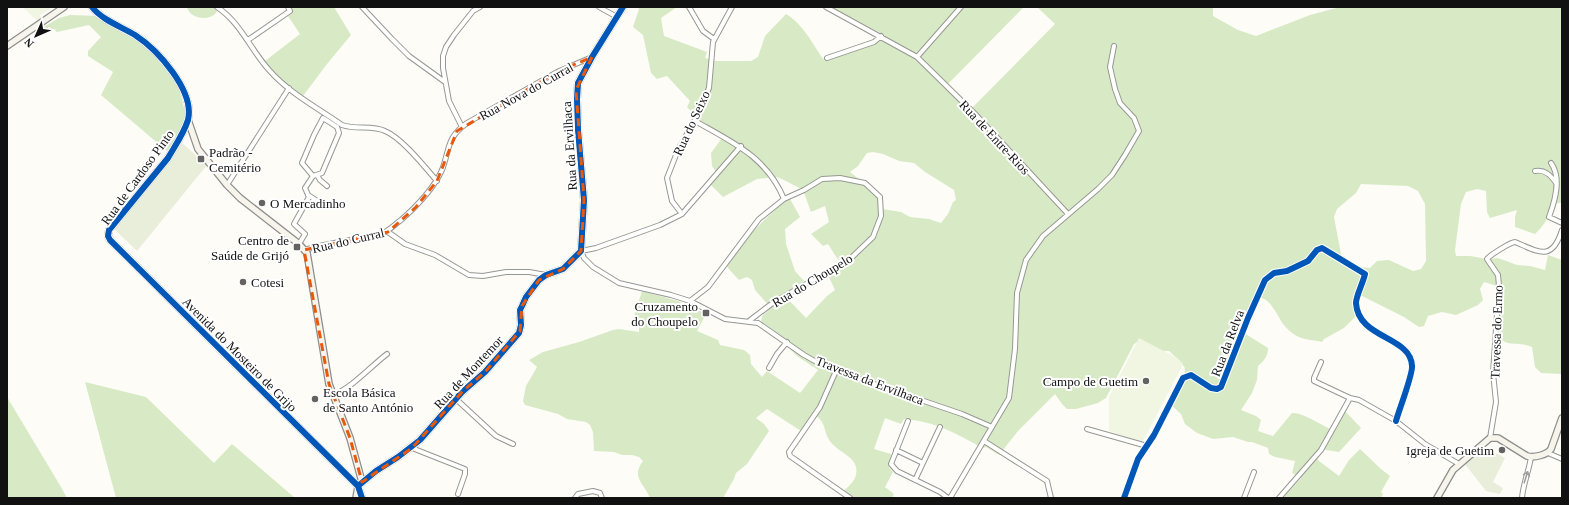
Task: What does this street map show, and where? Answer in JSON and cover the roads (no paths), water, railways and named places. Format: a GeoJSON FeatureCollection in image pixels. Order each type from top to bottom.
{"type":"FeatureCollection","features":[{"type":"Feature","properties":{"kind":"street"},"geometry":{"type":"LineString","coordinates":[[7,46],[64,7]]}},
{"type":"Feature","properties":{"kind":"street","name":"Rua de Cardoso Pinto"},"geometry":{"type":"LineString","coordinates":[[92,7],[99,15],[143,41],[166,63],[177,78],[183,91],[188,110],[188,120],[182,134],[168,158],[109,230],[108,236]]}},
{"type":"Feature","properties":{"kind":"street"},"geometry":{"type":"LineString","coordinates":[[217,7],[239,26],[269,70],[289,88],[342,125],[352,128],[368,128],[385,131],[397,139],[437,181]]}},
{"type":"Feature","properties":{"kind":"street"},"geometry":{"type":"LineString","coordinates":[[248,40],[290,11],[288,7]]}},
{"type":"Feature","properties":{"kind":"street"},"geometry":{"type":"LineString","coordinates":[[362,7],[409,56],[446,82]]}},
{"type":"Feature","properties":{"kind":"street"},"geometry":{"type":"LineString","coordinates":[[462,127],[449,101],[443,56],[446,47],[473,11],[480,7]]}},
{"type":"Feature","properties":{"kind":"street"},"geometry":{"type":"LineString","coordinates":[[599,7],[617,17]]}},
{"type":"Feature","properties":{"kind":"street","name":"Rua da Ervilhaca"},"geometry":{"type":"LineString","coordinates":[[581,251],[584,200],[576,90],[581,76],[623,7]]}},
{"type":"Feature","properties":{"kind":"street"},"geometry":{"type":"LineString","coordinates":[[689,7],[703,31],[714,39]]}},
{"type":"Feature","properties":{"kind":"street","name":"Rua do Seixo"},"geometry":{"type":"LineString","coordinates":[[682,214],[672,201],[667,178],[678,150],[694,121],[709,88],[713,42],[732,7]]}},
{"type":"Feature","properties":{"kind":"street","name":"Rua de Entre-Rios"},"geometry":{"type":"LineString","coordinates":[[826,7],[918,57],[1068,214]]}},
{"type":"Feature","properties":{"kind":"street"},"geometry":{"type":"LineString","coordinates":[[918,57],[962,7]]}},
{"type":"Feature","properties":{"kind":"street"},"geometry":{"type":"LineString","coordinates":[[827,58],[874,42],[881,36]]}},
{"type":"Feature","properties":{"kind":"street"},"geometry":{"type":"LineString","coordinates":[[908,421],[891,464],[897,471],[949,498],[1009,398],[1015,349],[1017,294],[1026,260],[1043,236],[1098,189],[1112,175],[1139,131],[1134,118],[1120,103],[1115,88],[1110,67],[1114,46]]}},
{"type":"Feature","properties":{"kind":"street","name":"Rua Nova do Curral"},"geometry":{"type":"LineString","coordinates":[[462,127],[557,72],[592,57]]}},
{"type":"Feature","properties":{"kind":"street"},"geometry":{"type":"LineString","coordinates":[[227,185],[289,88]]}},
{"type":"Feature","properties":{"kind":"street"},"geometry":{"type":"LineString","coordinates":[[319,202],[308,195],[305,188],[315,175],[322,173],[339,133],[337,127],[323,118],[302,164],[315,175],[327,186]]}},
{"type":"Feature","properties":{"kind":"street"},"geometry":{"type":"LineString","coordinates":[[188,120],[201,152],[227,185],[240,198],[299,244],[308,256],[326,366],[333,395],[350,438],[360,484],[356,498]]}},
{"type":"Feature","properties":{"kind":"street"},"geometry":{"type":"LineString","coordinates":[[694,121],[741,146],[762,164],[779,185],[784,199]]}},
{"type":"Feature","properties":{"kind":"street","name":"Rua do Curral"},"geometry":{"type":"LineString","coordinates":[[304,250],[388,232],[416,207],[437,181],[442,170],[448,146],[456,131],[462,127]]}},
{"type":"Feature","properties":{"kind":"street"},"geometry":{"type":"LineString","coordinates":[[182,134],[194,135]]}},
{"type":"Feature","properties":{"kind":"street"},"geometry":{"type":"LineString","coordinates":[[388,232],[405,244],[435,255],[469,275],[483,276],[506,272],[529,272],[546,275],[563,269],[581,251],[596,248],[653,228],[682,214],[741,146]]}},
{"type":"Feature","properties":{"kind":"street"},"geometry":{"type":"LineString","coordinates":[[1551,163],[1556,169],[1556,184],[1555,202],[1549,217],[1562,224]]}},
{"type":"Feature","properties":{"kind":"street"},"geometry":{"type":"LineString","coordinates":[[1535,171],[1538,170],[1546,172],[1552,176],[1556,184]]}},
{"type":"Feature","properties":{"kind":"street","name":"Rua do Choupelo"},"geometry":{"type":"LineString","coordinates":[[690,301],[708,287],[759,219],[784,199],[804,190],[822,179],[846,179],[865,183],[880,197],[881,216],[873,237],[849,260],[774,302],[749,321]]}},
{"type":"Feature","properties":{"kind":"street"},"geometry":{"type":"LineString","coordinates":[[299,244],[305,234],[294,224],[308,195]]}},
{"type":"Feature","properties":{"kind":"street"},"geometry":{"type":"LineString","coordinates":[[1560,244],[1562,230]]}},
{"type":"Feature","properties":{"kind":"street","name":"Avenida do Mosteiro de Grijo"},"geometry":{"type":"LineString","coordinates":[[108,236],[116,246],[360,484],[362,498]]}},
{"type":"Feature","properties":{"kind":"street","name":"Travessa do Ermo"},"geometry":{"type":"LineString","coordinates":[[1490,438],[1496,402],[1493,373],[1499,286],[1498,275],[1487,259],[1491,254],[1502,249],[1511,242],[1515,242],[1540,252],[1545,252],[1560,244]]}},
{"type":"Feature","properties":{"kind":"street","name":"Rua da Relva"},"geometry":{"type":"LineString","coordinates":[[1146,446],[1183,378],[1191,375],[1211,388],[1217,390],[1221,387],[1248,318],[1265,280],[1274,273],[1287,271],[1308,261],[1317,250],[1322,248],[1365,274],[1356,302],[1358,315],[1363,323],[1405,350],[1411,357],[1413,368],[1396,421]]}},
{"type":"Feature","properties":{"kind":"street","name":"Travessa da Ervilhaca"},"geometry":{"type":"LineString","coordinates":[[581,251],[584,258],[592,267],[620,283],[690,301],[725,319],[758,323],[820,364],[836,371],[962,414],[992,427]]}},
{"type":"Feature","properties":{"kind":"street","name":"Rua de Montemor"},"geometry":{"type":"LineString","coordinates":[[360,484],[376,471],[412,448],[456,399],[485,372],[518,333],[521,325],[520,310],[525,299],[539,280],[546,275]]}},
{"type":"Feature","properties":{"kind":"street"},"geometry":{"type":"LineString","coordinates":[[769,368],[776,354],[787,342]]}},
{"type":"Feature","properties":{"kind":"street"},"geometry":{"type":"LineString","coordinates":[[333,395],[339,393],[387,354]]}},
{"type":"Feature","properties":{"kind":"street"},"geometry":{"type":"LineString","coordinates":[[1321,362],[1314,381],[1350,398],[1359,400],[1396,421],[1425,444],[1459,464]]}},
{"type":"Feature","properties":{"kind":"street"},"geometry":{"type":"LineString","coordinates":[[836,371],[820,407],[789,452],[790,456],[850,498]]}},
{"type":"Feature","properties":{"kind":"street"},"geometry":{"type":"LineString","coordinates":[[1279,498],[1321,450],[1350,398]]}},
{"type":"Feature","properties":{"kind":"street"},"geometry":{"type":"LineString","coordinates":[[456,399],[496,436],[512,444]]}},
{"type":"Feature","properties":{"kind":"street"},"geometry":{"type":"LineString","coordinates":[[1548,453],[1551,449],[1562,418]]}},
{"type":"Feature","properties":{"kind":"street"},"geometry":{"type":"LineString","coordinates":[[915,480],[940,427]]}},
{"type":"Feature","properties":{"kind":"street"},"geometry":{"type":"LineString","coordinates":[[1088,429],[1146,446],[1138,459],[1124,498]]}},
{"type":"Feature","properties":{"kind":"street"},"geometry":{"type":"LineString","coordinates":[[1437,498],[1453,470],[1490,438],[1498,438],[1519,452],[1530,457],[1548,453],[1562,460]]}},
{"type":"Feature","properties":{"kind":"street"},"geometry":{"type":"LineString","coordinates":[[984,441],[1047,481],[1051,498]]}},
{"type":"Feature","properties":{"kind":"street"},"geometry":{"type":"LineString","coordinates":[[412,448],[465,469],[465,474],[458,494]]}},
{"type":"Feature","properties":{"kind":"street"},"geometry":{"type":"LineString","coordinates":[[896,450],[923,463]]}},
{"type":"Feature","properties":{"kind":"street"},"geometry":{"type":"LineString","coordinates":[[1522,498],[1524,482],[1530,466],[1530,457]]}},
{"type":"Feature","properties":{"kind":"street"},"geometry":{"type":"LineString","coordinates":[[1244,498],[1254,472]]}},
{"type":"Feature","properties":{"kind":"street"},"geometry":{"type":"LineString","coordinates":[[575,498],[578,494],[593,491],[600,493],[602,498]]}},
{"type":"Feature","properties":{"kind":"place","name":"Padrão - Cemitério"},"geometry":{"type":"Point","coordinates":[201,159]}},
{"type":"Feature","properties":{"kind":"place","name":"O Mercadinho"},"geometry":{"type":"Point","coordinates":[262,203]}},
{"type":"Feature","properties":{"kind":"place","name":"Centro de Saúde de Grijó"},"geometry":{"type":"Point","coordinates":[297,247]}},
{"type":"Feature","properties":{"kind":"place","name":"Cotesi"},"geometry":{"type":"Point","coordinates":[243,282]}},
{"type":"Feature","properties":{"kind":"place","name":"Cruzamento do Choupelo"},"geometry":{"type":"Point","coordinates":[706,313]}},
{"type":"Feature","properties":{"kind":"place","name":"Campo de Guetim"},"geometry":{"type":"Point","coordinates":[1146,381]}},
{"type":"Feature","properties":{"kind":"place","name":"Escola Básica de Santo António"},"geometry":{"type":"Point","coordinates":[315,399]}},
{"type":"Feature","properties":{"kind":"place","name":"Igreja de Guetim"},"geometry":{"type":"Point","coordinates":[1502,450]}}]}
